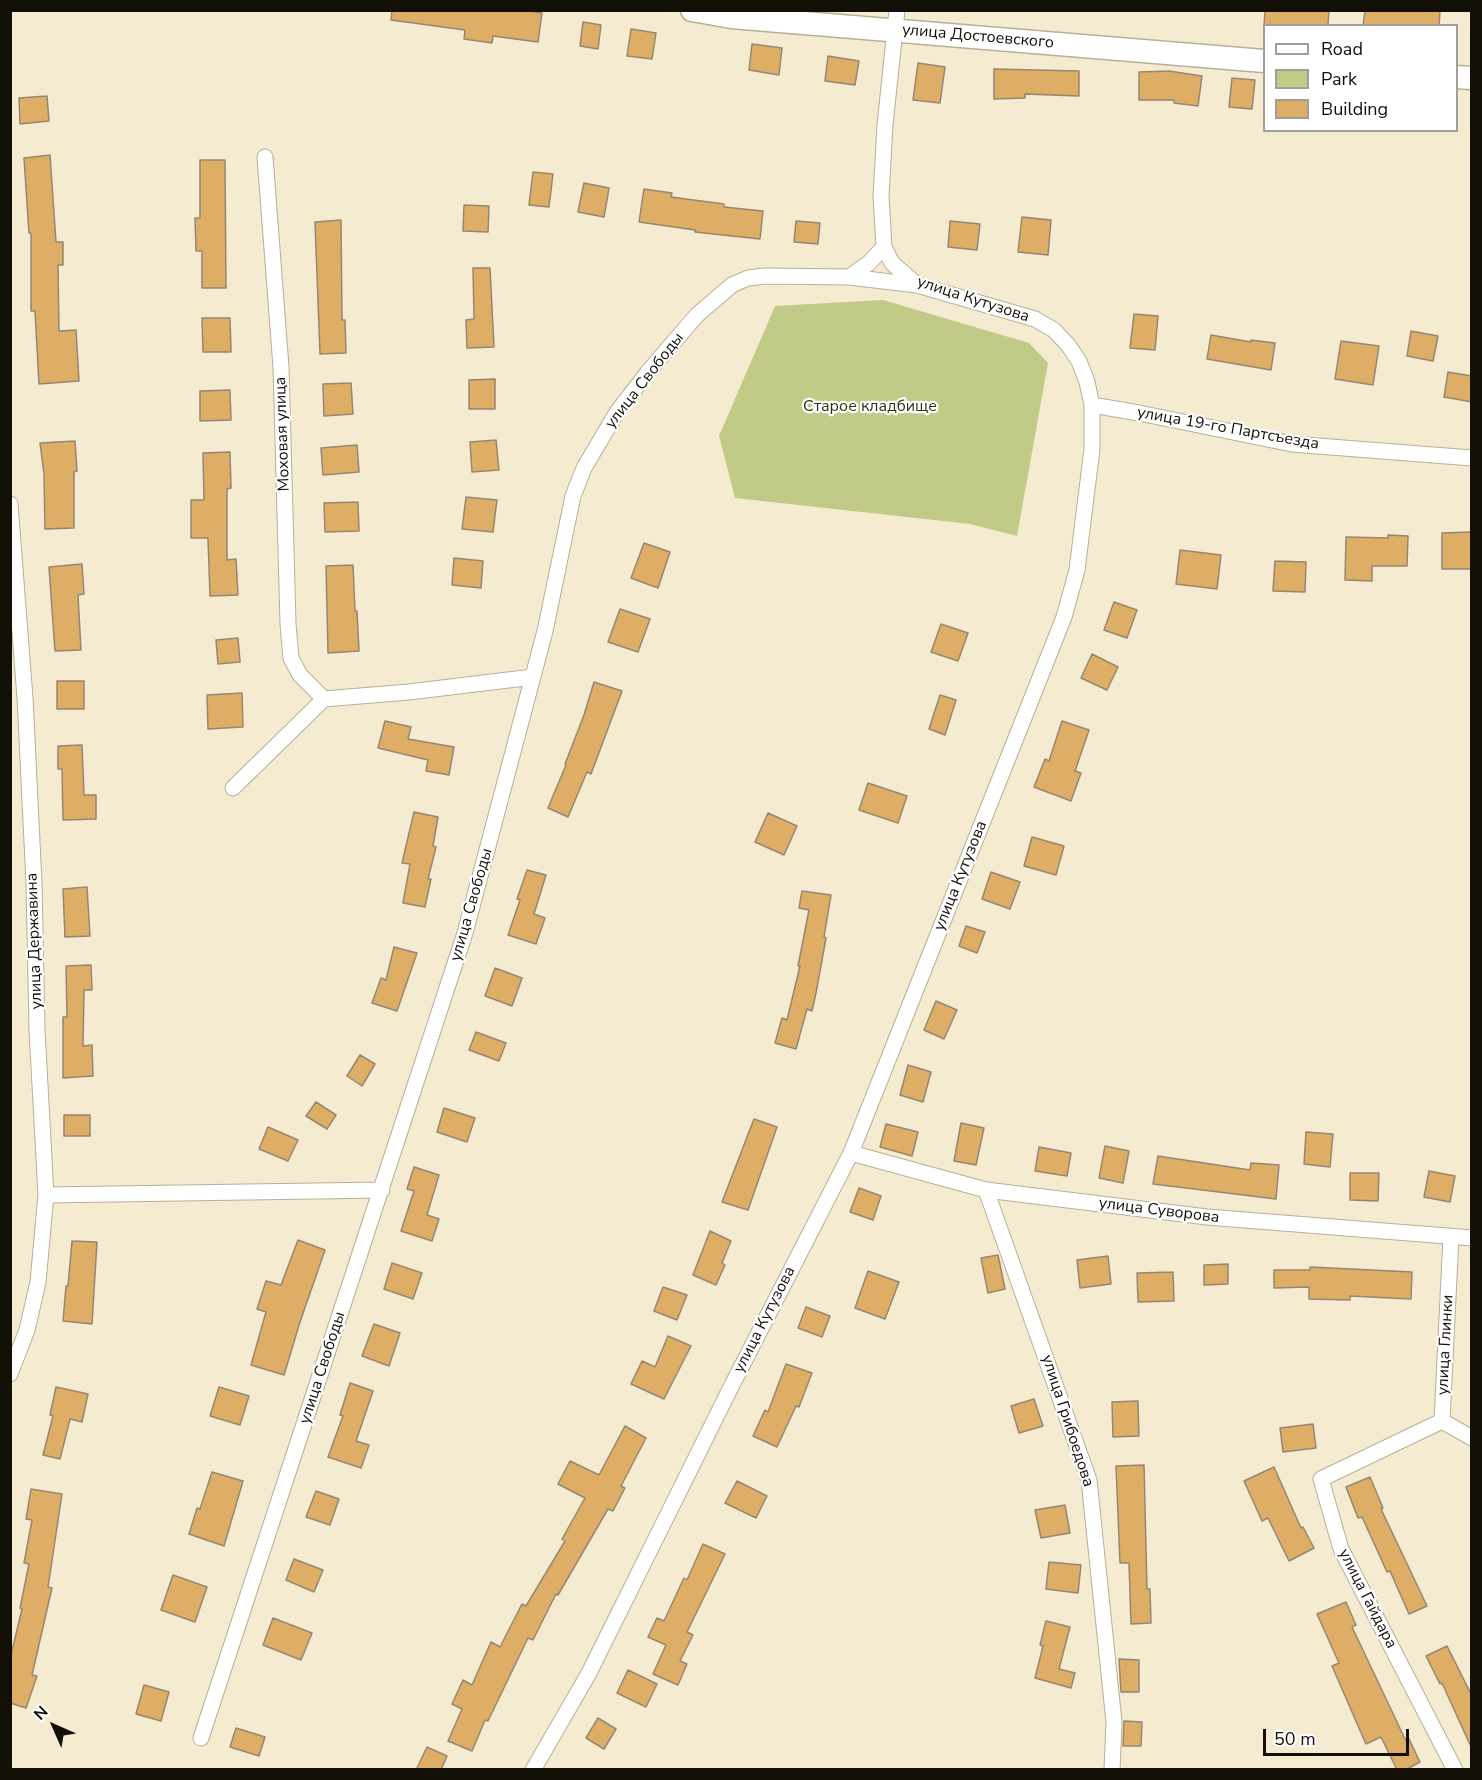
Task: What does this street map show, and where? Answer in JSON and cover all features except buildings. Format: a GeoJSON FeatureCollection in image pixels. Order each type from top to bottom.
{"type":"FeatureCollection","features":[{"type":"Feature","properties":{"kind":"street","name":"улица Достоевского"},"geometry":{"type":"LineString","coordinates":[[692,10],[731,16],[896,20],[1263,61]]}},
{"type":"Feature","properties":{"kind":"street"},"geometry":{"type":"LineString","coordinates":[[849,277],[884,248],[881,196],[896,20]]}},
{"type":"Feature","properties":{"kind":"street","name":"Моховая улица"},"geometry":{"type":"LineString","coordinates":[[265,157],[281,366],[288,624],[291,658],[300,675],[324,699]]}},
{"type":"Feature","properties":{"kind":"street","name":"улица Кутузова"},"geometry":{"type":"LineString","coordinates":[[533,1770],[589,1673],[729,1391],[851,1154],[1064,617],[1077,570],[1092,449],[1092,405],[1079,361],[1054,330],[1035,320],[917,285],[892,263],[884,248]]}},
{"type":"Feature","properties":{"kind":"street","name":"улица Свободы"},"geometry":{"type":"LineString","coordinates":[[201,1738],[465,933],[545,630],[573,496],[584,468],[617,412],[642,380],[697,315],[732,285],[748,278],[765,276],[849,277],[917,285]]}},
{"type":"Feature","properties":{"kind":"street","name":"улица 19-го Партсъезда"},"geometry":{"type":"LineString","coordinates":[[1092,405],[1292,444],[1472,458]]}},
{"type":"Feature","properties":{"kind":"street","name":"улица Державина"},"geometry":{"type":"LineString","coordinates":[[10,504],[26,710],[34,883],[37,1030],[46,1195],[38,1282],[27,1330],[10,1374]]}},
{"type":"Feature","properties":{"kind":"street"},"geometry":{"type":"LineString","coordinates":[[233,788],[324,699],[409,692],[533,677]]}},
{"type":"Feature","properties":{"kind":"street","name":"улица Суворова"},"geometry":{"type":"LineString","coordinates":[[851,1154],[986,1190],[1207,1217],[1472,1238]]}},
{"type":"Feature","properties":{"kind":"street"},"geometry":{"type":"LineString","coordinates":[[46,1195],[382,1190]]}},
{"type":"Feature","properties":{"kind":"street","name":"улица Грибоедова"},"geometry":{"type":"LineString","coordinates":[[986,1190],[1089,1480],[1114,1722],[1112,1770]]}},
{"type":"Feature","properties":{"kind":"street","name":"улица Глинки"},"geometry":{"type":"LineString","coordinates":[[1442,1420],[1451,1236]]}},
{"type":"Feature","properties":{"kind":"street"},"geometry":{"type":"LineString","coordinates":[[1442,1420],[1472,1438]]}},
{"type":"Feature","properties":{"kind":"street","name":"улица Гайдара"},"geometry":{"type":"LineString","coordinates":[[1442,1420],[1321,1479],[1341,1549],[1455,1770]]}},
{"type":"Feature","properties":{"kind":"green space","name":"Старое кладбище"},"geometry":{"type":"Polygon","coordinates":[[[883,300],[1029,343],[1048,363],[1017,536],[970,524],[735,498],[719,436],[775,306],[883,300]]]}}]}
